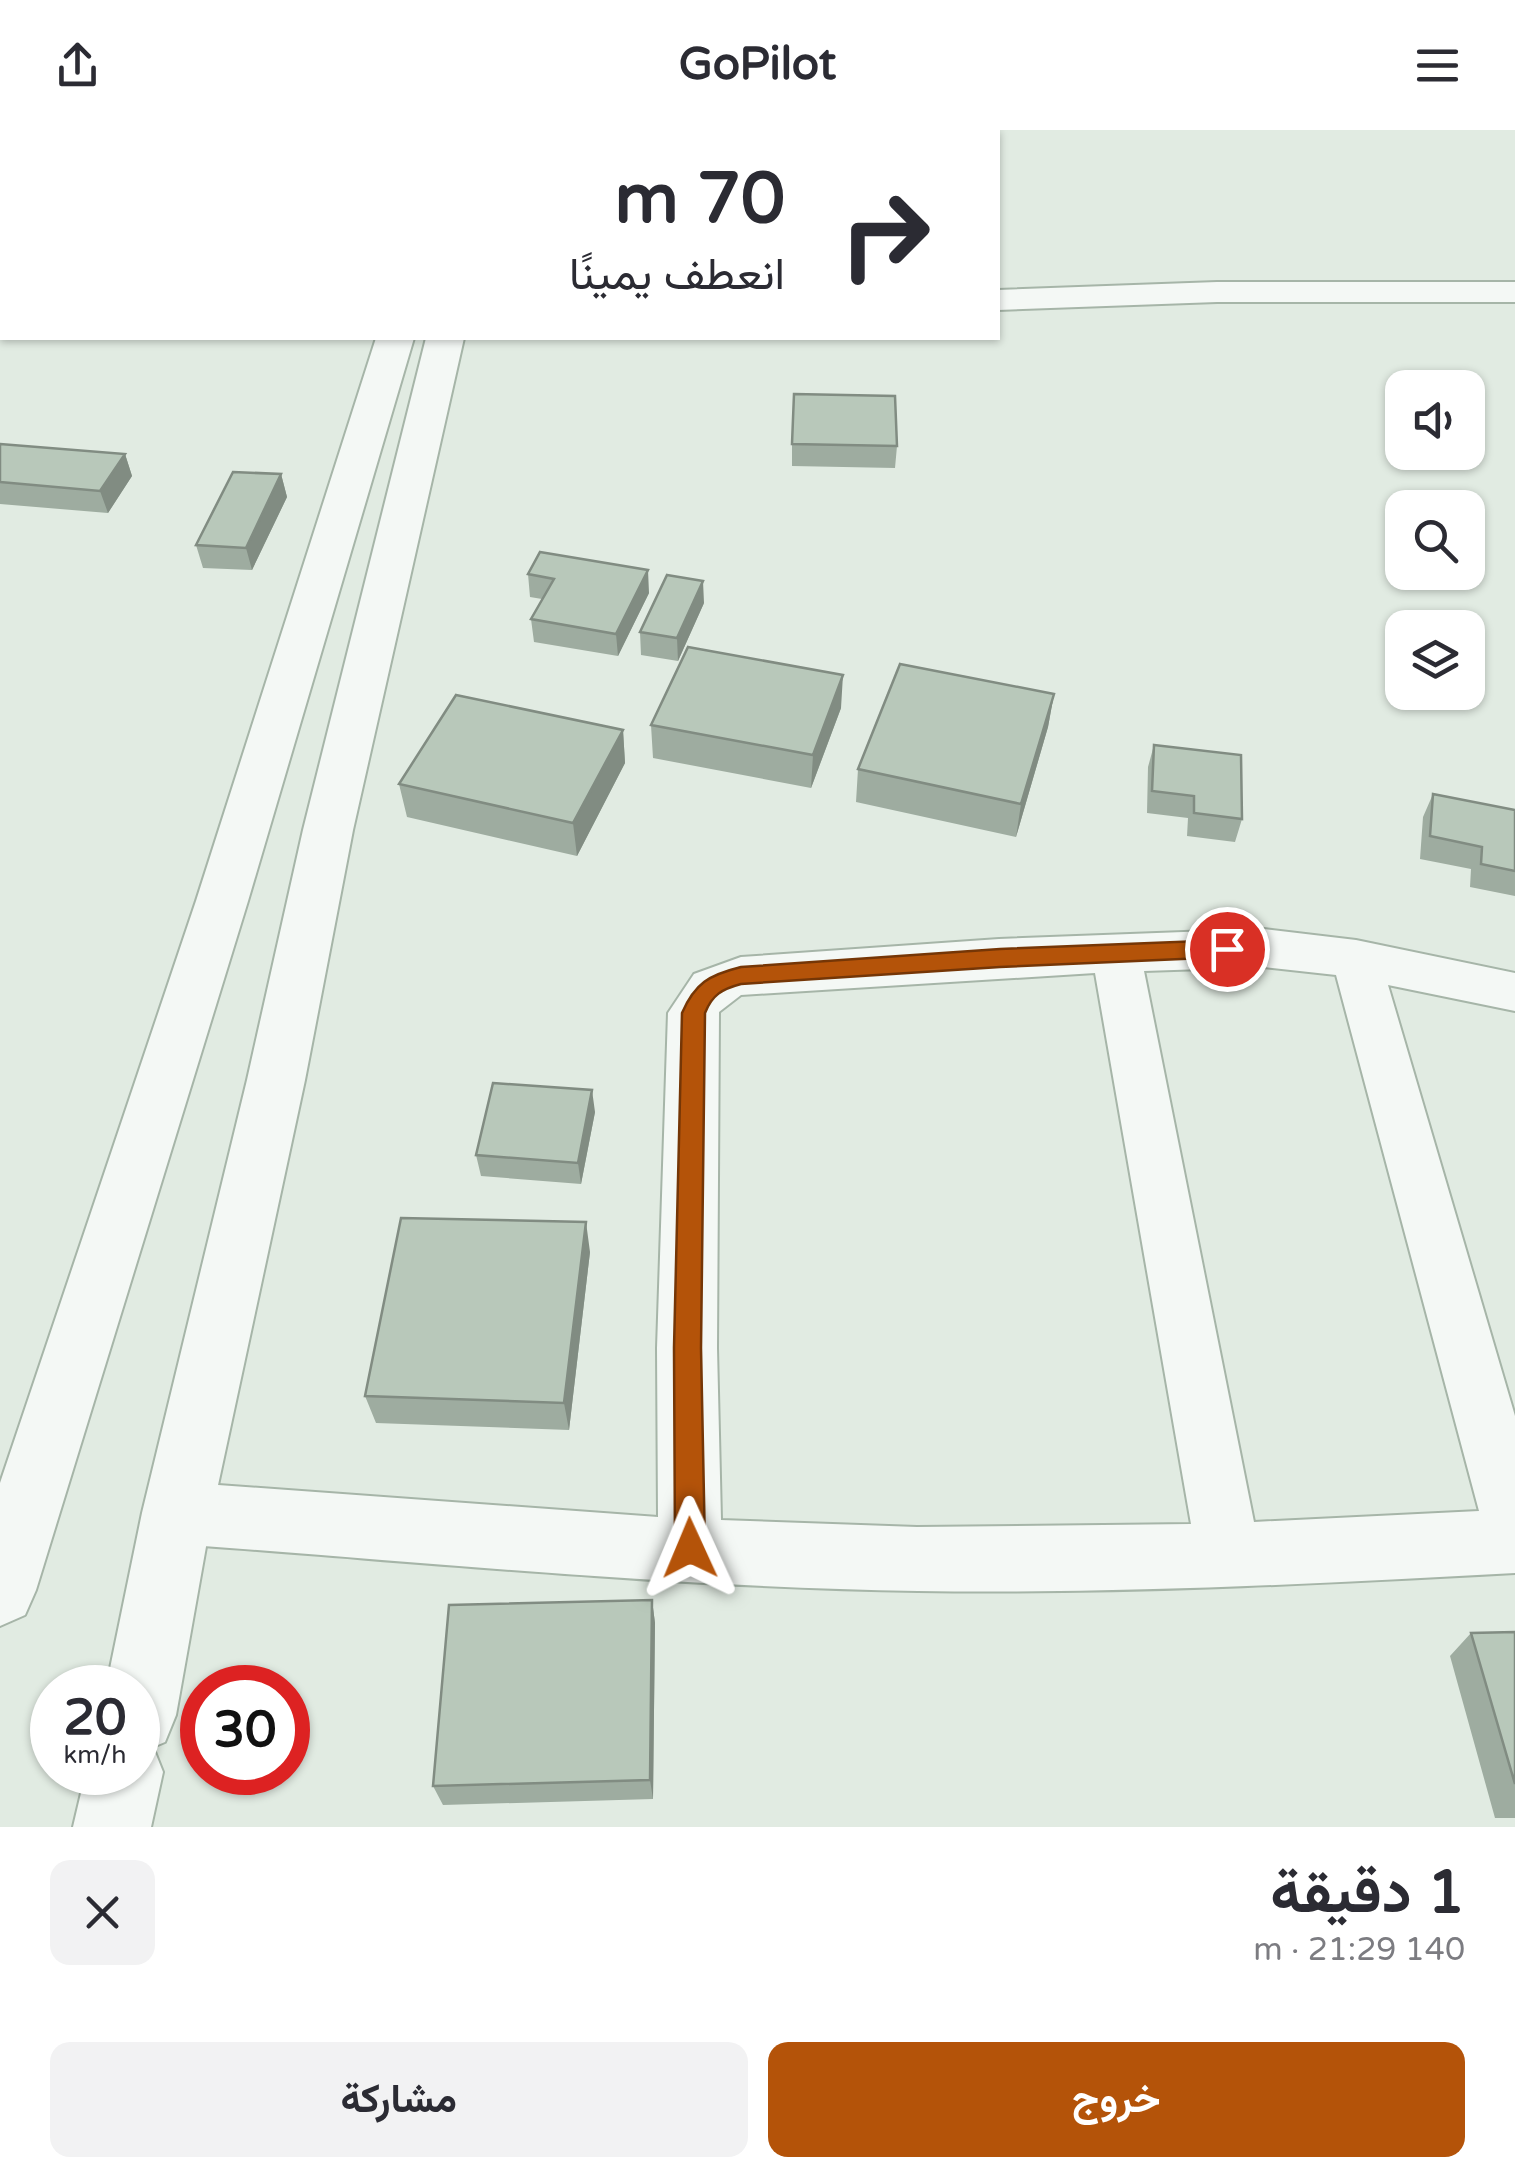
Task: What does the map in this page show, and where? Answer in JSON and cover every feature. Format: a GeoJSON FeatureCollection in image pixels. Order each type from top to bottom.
{"type":"FeatureCollection","features":[{"type":"Feature","properties":{"kind":"street"},"geometry":{"type":"LineString","coordinates":[[1000,300],[1217,292],[1515,292]]}},
{"type":"Feature","properties":{"kind":"street"},"geometry":{"type":"LineString","coordinates":[[0,1590],[276,726],[394,340]]}},
{"type":"Feature","properties":{"kind":"street"},"geometry":{"type":"LineString","coordinates":[[148,1665],[176,1513],[445,340]]}},
{"type":"Feature","properties":{"kind":"street"},"geometry":{"type":"LineString","coordinates":[[276,726],[354,724]]}},
{"type":"Feature","properties":{"kind":"street"},"geometry":{"type":"LineString","coordinates":[[690,1548],[687,1348],[693,1013],[701,995],[718,981],[741,976],[1116,952],[1264,948],[1356,959],[1515,992]]}},
{"type":"Feature","properties":{"kind":"street"},"geometry":{"type":"LineString","coordinates":[[1116,952],[1229,1556]]}},
{"type":"Feature","properties":{"kind":"street"},"geometry":{"type":"LineString","coordinates":[[1356,959],[1515,1525]]}},
{"type":"Feature","properties":{"kind":"street"},"geometry":{"type":"LineString","coordinates":[[176,1513],[690,1548],[916,1558],[1229,1556],[1515,1541]]}},
{"type":"Feature","properties":{"kind":"street"},"geometry":{"type":"LineString","coordinates":[[112,1827],[120,1795]]}},
{"type":"Feature","properties":{"kind":"building"},"geometry":{"type":"Polygon","coordinates":[[[794,394],[895,396],[897,446],[792,444],[794,394]]]}},
{"type":"Feature","properties":{"kind":"building"},"geometry":{"type":"Polygon","coordinates":[[[0,444],[125,454],[100,491],[0,482],[0,444]]]}},
{"type":"Feature","properties":{"kind":"building"},"geometry":{"type":"Polygon","coordinates":[[[233,472],[281,474],[246,548],[196,545],[233,472]]]}},
{"type":"Feature","properties":{"kind":"building"},"geometry":{"type":"Polygon","coordinates":[[[540,552],[648,570],[616,634],[531,619],[554,579],[528,574],[540,552]]]}},
{"type":"Feature","properties":{"kind":"building"},"geometry":{"type":"Polygon","coordinates":[[[667,575],[703,581],[677,638],[640,632],[667,575]]]}},
{"type":"Feature","properties":{"kind":"building"},"geometry":{"type":"Polygon","coordinates":[[[688,647],[843,675],[813,755],[651,725],[688,647]]]}},
{"type":"Feature","properties":{"kind":"building"},"geometry":{"type":"Polygon","coordinates":[[[900,664],[1054,694],[1021,804],[858,769],[900,664]]]}},
{"type":"Feature","properties":{"kind":"building"},"geometry":{"type":"Polygon","coordinates":[[[456,695],[623,730],[573,823],[399,784],[456,695]]]}},
{"type":"Feature","properties":{"kind":"building"},"geometry":{"type":"Polygon","coordinates":[[[1154,745],[1241,755],[1242,819],[1194,813],[1194,796],[1152,791],[1154,745]]]}},
{"type":"Feature","properties":{"kind":"building"},"geometry":{"type":"Polygon","coordinates":[[[1433,794],[1515,810],[1515,871],[1481,864],[1482,847],[1430,836],[1433,794]]]}},
{"type":"Feature","properties":{"kind":"building"},"geometry":{"type":"Polygon","coordinates":[[[493,1083],[592,1090],[578,1163],[476,1155],[493,1083]]]}},
{"type":"Feature","properties":{"kind":"building"},"geometry":{"type":"Polygon","coordinates":[[[401,1218],[586,1222],[564,1403],[365,1396],[401,1218]]]}},
{"type":"Feature","properties":{"kind":"building"},"geometry":{"type":"Polygon","coordinates":[[[652,1600],[650,1780],[433,1786],[449,1605],[652,1600]]]}},
{"type":"Feature","properties":{"kind":"building"},"geometry":{"type":"Polygon","coordinates":[[[1515,1632],[1515,1784],[1471,1633],[1515,1632]]]}},
{"type":"Feature","properties":{"kind":"route"},"geometry":{"type":"LineString","coordinates":[[690,1548],[687,1348],[693,1013],[701,995],[718,981],[741,976],[1000,958],[1227,949]]}}]}
